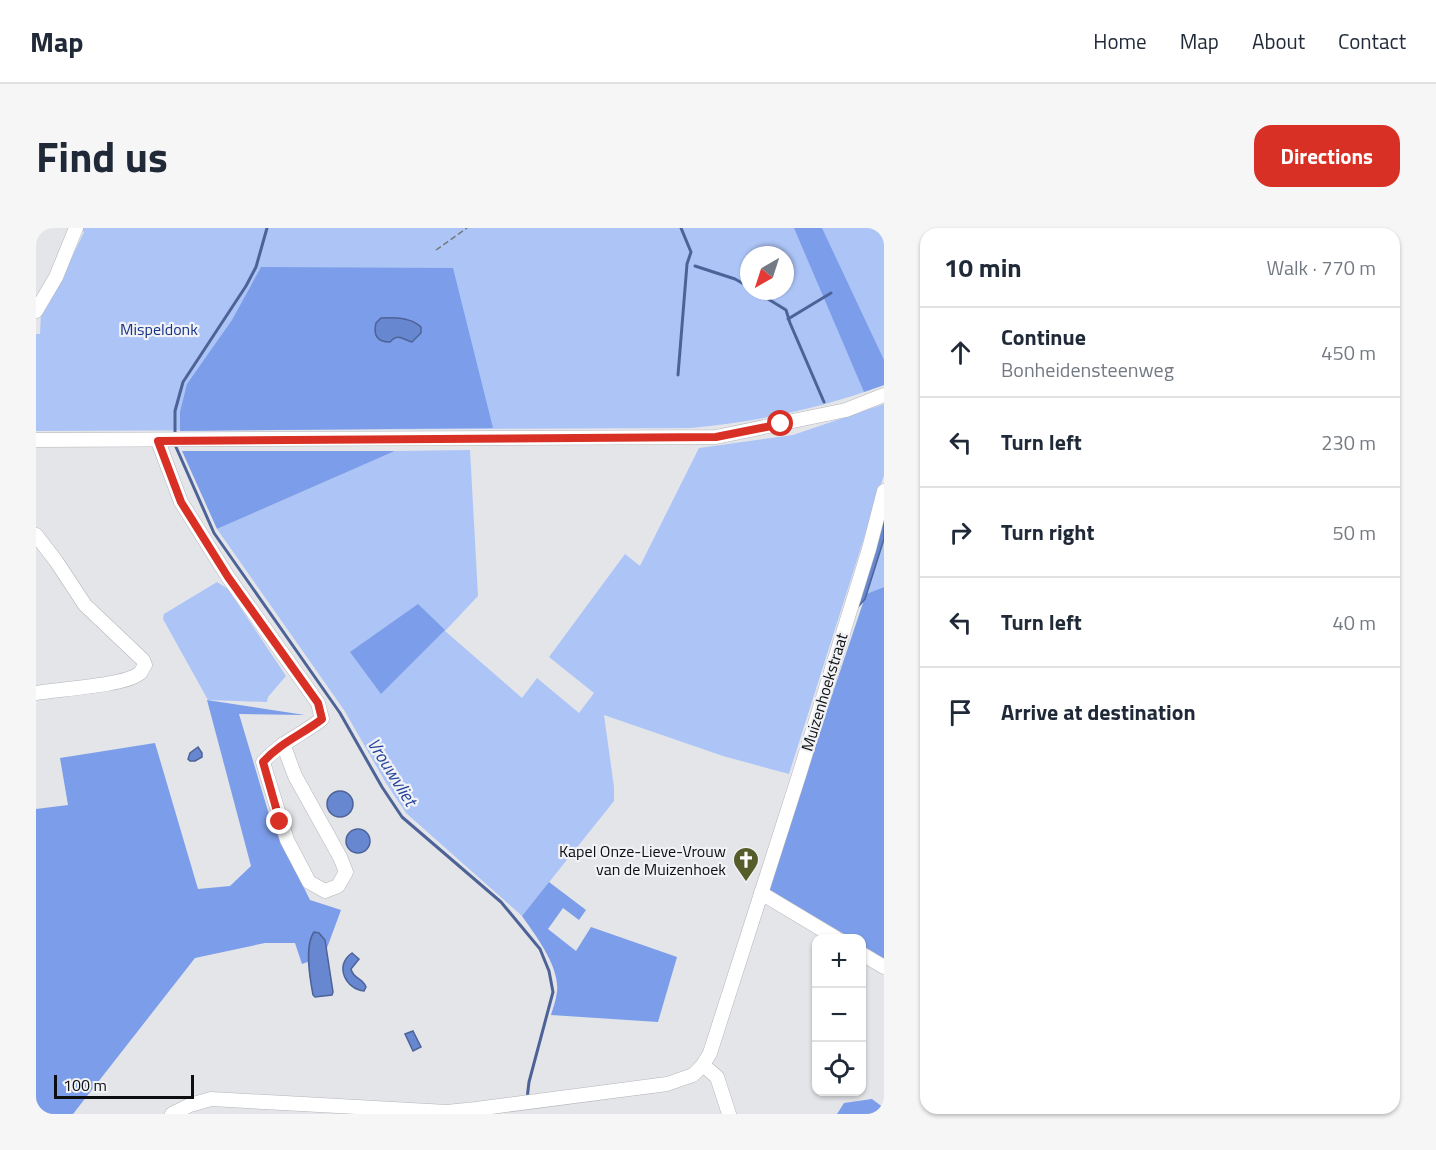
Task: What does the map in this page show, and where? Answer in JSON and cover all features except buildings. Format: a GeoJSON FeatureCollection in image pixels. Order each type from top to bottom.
{"type":"FeatureCollection","features":[{"type":"Feature","properties":{"kind":"street"},"geometry":{"type":"LineString","coordinates":[[36,311],[56,277],[76,228]]}},
{"type":"Feature","properties":{"kind":"street"},"geometry":{"type":"LineString","coordinates":[[36,440],[716,437],[846,410],[884,395]]}},
{"type":"Feature","properties":{"kind":"street"},"geometry":{"type":"LineString","coordinates":[[171,440],[181,502],[228,577],[318,703],[322,719],[306,732],[283,744],[272,752],[263,762],[287,840],[309,882],[325,891],[338,886],[346,872],[295,776],[283,744]]}},
{"type":"Feature","properties":{"kind":"street","name":"Muizenhoekstraat"},"geometry":{"type":"LineString","coordinates":[[703,1065],[710,1053],[761,893],[869,549],[884,491]]}},
{"type":"Feature","properties":{"kind":"street"},"geometry":{"type":"LineString","coordinates":[[36,536],[56,561],[85,605],[143,660],[145,665],[139,673],[127,679],[88,687],[61,688],[36,693]]}},
{"type":"Feature","properties":{"kind":"street"},"geometry":{"type":"LineString","coordinates":[[761,893],[828,934]]}},
{"type":"Feature","properties":{"kind":"street"},"geometry":{"type":"LineString","coordinates":[[866,957],[884,967]]}},
{"type":"Feature","properties":{"kind":"street"},"geometry":{"type":"LineString","coordinates":[[172,1114],[190,1105],[211,1099],[447,1112],[651,1088],[684,1079],[693,1075],[703,1065],[717,1077],[729,1114]]}},
{"type":"Feature","properties":{"kind":"path"},"geometry":{"type":"LineString","coordinates":[[436,250],[466,228]]}},
{"type":"Feature","properties":{"kind":"green space","name":"Mispeldonk"},"geometry":{"type":"Polygon","coordinates":[[[82,228],[884,228],[884,385],[789,413],[691,428],[36,431],[36,334],[40,334],[41,312],[84,232],[82,228]]]}},
{"type":"Feature","properties":{"kind":"green space"},"geometry":{"type":"Polygon","coordinates":[[[884,404],[884,475],[789,774],[723,756],[604,715],[614,801],[522,916],[406,813],[344,710],[217,529],[395,451],[470,450],[478,596],[445,631],[522,698],[537,678],[579,713],[594,693],[549,657],[625,554],[640,566],[699,448],[793,435],[884,404]]]}},
{"type":"Feature","properties":{"kind":"green space"},"geometry":{"type":"Polygon","coordinates":[[[884,539],[884,587],[866,594],[884,539]]]}},
{"type":"Feature","properties":{"kind":"green space"},"geometry":{"type":"Polygon","coordinates":[[[217,582],[228,589],[286,676],[268,697],[267,702],[208,700],[163,619],[164,614],[217,582]]]}},
{"type":"Feature","properties":{"kind":"shaded area"},"geometry":{"type":"Polygon","coordinates":[[[794,228],[822,228],[884,360],[884,385],[864,392],[794,228]]]}},
{"type":"Feature","properties":{"kind":"shaded area"},"geometry":{"type":"Polygon","coordinates":[[[261,267],[453,268],[493,428],[180,431],[180,412],[187,384],[232,320],[261,267]]]}},
{"type":"Feature","properties":{"kind":"shaded area"},"geometry":{"type":"Polygon","coordinates":[[[381,318],[407,319],[421,327],[421,333],[412,342],[398,337],[390,342],[382,341],[377,337],[375,331],[376,323],[381,318]]]}},
{"type":"Feature","properties":{"kind":"shaded area"},"geometry":{"type":"Polygon","coordinates":[[[182,451],[395,451],[217,529],[182,451]]]}},
{"type":"Feature","properties":{"kind":"shaded area"},"geometry":{"type":"Polygon","coordinates":[[[884,507],[884,539],[865,599],[858,607],[884,507]]]}},
{"type":"Feature","properties":{"kind":"shaded area"},"geometry":{"type":"Polygon","coordinates":[[[884,587],[884,959],[866,948],[866,934],[844,934],[767,889],[866,594],[884,587]]]}},
{"type":"Feature","properties":{"kind":"shaded area"},"geometry":{"type":"Polygon","coordinates":[[[418,604],[445,630],[381,694],[350,652],[418,604]]]}},
{"type":"Feature","properties":{"kind":"shaded area"},"geometry":{"type":"Polygon","coordinates":[[[207,700],[305,715],[239,714],[271,821],[310,900],[341,910],[324,956],[302,964],[295,943],[265,943],[195,958],[73,1114],[36,1114],[36,809],[68,805],[60,758],[155,743],[198,889],[230,886],[251,866],[207,700]]]}},
{"type":"Feature","properties":{"kind":"shaded area"},"geometry":{"type":"Polygon","coordinates":[[[198,747],[202,757],[190,761],[188,759],[190,753],[198,747]]]}},
{"type":"Feature","properties":{"kind":"shaded area"},"geometry":{"type":"Polygon","coordinates":[[[340,791],[349,795],[353,804],[349,813],[340,817],[331,813],[327,804],[331,795],[340,791]]]}},
{"type":"Feature","properties":{"kind":"shaded area"},"geometry":{"type":"Polygon","coordinates":[[[353,829],[363,829],[370,836],[370,846],[363,853],[353,853],[346,846],[346,836],[353,829]]]}},
{"type":"Feature","properties":{"kind":"shaded area"},"geometry":{"type":"Polygon","coordinates":[[[549,882],[586,910],[579,920],[563,908],[548,929],[576,951],[591,927],[677,957],[658,1022],[551,1015],[557,992],[555,972],[546,952],[522,916],[549,882]]]}},
{"type":"Feature","properties":{"kind":"shaded area"},"geometry":{"type":"Polygon","coordinates":[[[314,932],[319,933],[325,940],[332,995],[315,997],[313,995],[308,954],[314,932]]]}},
{"type":"Feature","properties":{"kind":"shaded area"},"geometry":{"type":"Polygon","coordinates":[[[352,953],[359,959],[351,969],[354,975],[365,984],[364,991],[352,986],[344,977],[343,964],[352,953]]]}},
{"type":"Feature","properties":{"kind":"shaded area"},"geometry":{"type":"Polygon","coordinates":[[[413,1031],[421,1047],[413,1051],[405,1034],[413,1031]]]}},
{"type":"Feature","properties":{"kind":"shaded area"},"geometry":{"type":"Polygon","coordinates":[[[872,1099],[884,1108],[884,1114],[837,1114],[844,1103],[872,1099]]]}},
{"type":"Feature","properties":{"kind":"waterway","name":"Vrouwvliet"},"geometry":{"type":"LineString","coordinates":[[175,436],[175,411],[183,382],[246,286],[256,267],[267,228]]}},
{"type":"Feature","properties":{"kind":"waterway"},"geometry":{"type":"LineString","coordinates":[[678,375],[687,264],[691,252],[681,228]]}},
{"type":"Feature","properties":{"kind":"waterway"},"geometry":{"type":"LineString","coordinates":[[695,266],[740,282]]}},
{"type":"Feature","properties":{"kind":"waterway"},"geometry":{"type":"LineString","coordinates":[[788,319],[831,293]]}},
{"type":"Feature","properties":{"kind":"waterway"},"geometry":{"type":"LineString","coordinates":[[770,300],[786,310],[824,402]]}},
{"type":"Feature","properties":{"kind":"waterway","name":"Vrouwvliet"},"geometry":{"type":"LineString","coordinates":[[176,447],[214,533],[340,713],[382,787],[402,817],[501,902],[540,949],[549,971],[553,992],[529,1082],[527,1099]]}},
{"type":"Feature","properties":{"kind":"place","name":"Kapel Onze-Lieve-Vrouw van de Muizenhoek"},"geometry":{"type":"Point","coordinates":[746,883]}},
{"type":"Feature","properties":{"kind":"route"},"geometry":{"type":"LineString","coordinates":[[280,822],[263,762],[272,752],[306,732],[322,719],[318,703],[228,577],[181,502],[158,441],[716,437],[781,424]]}}]}
